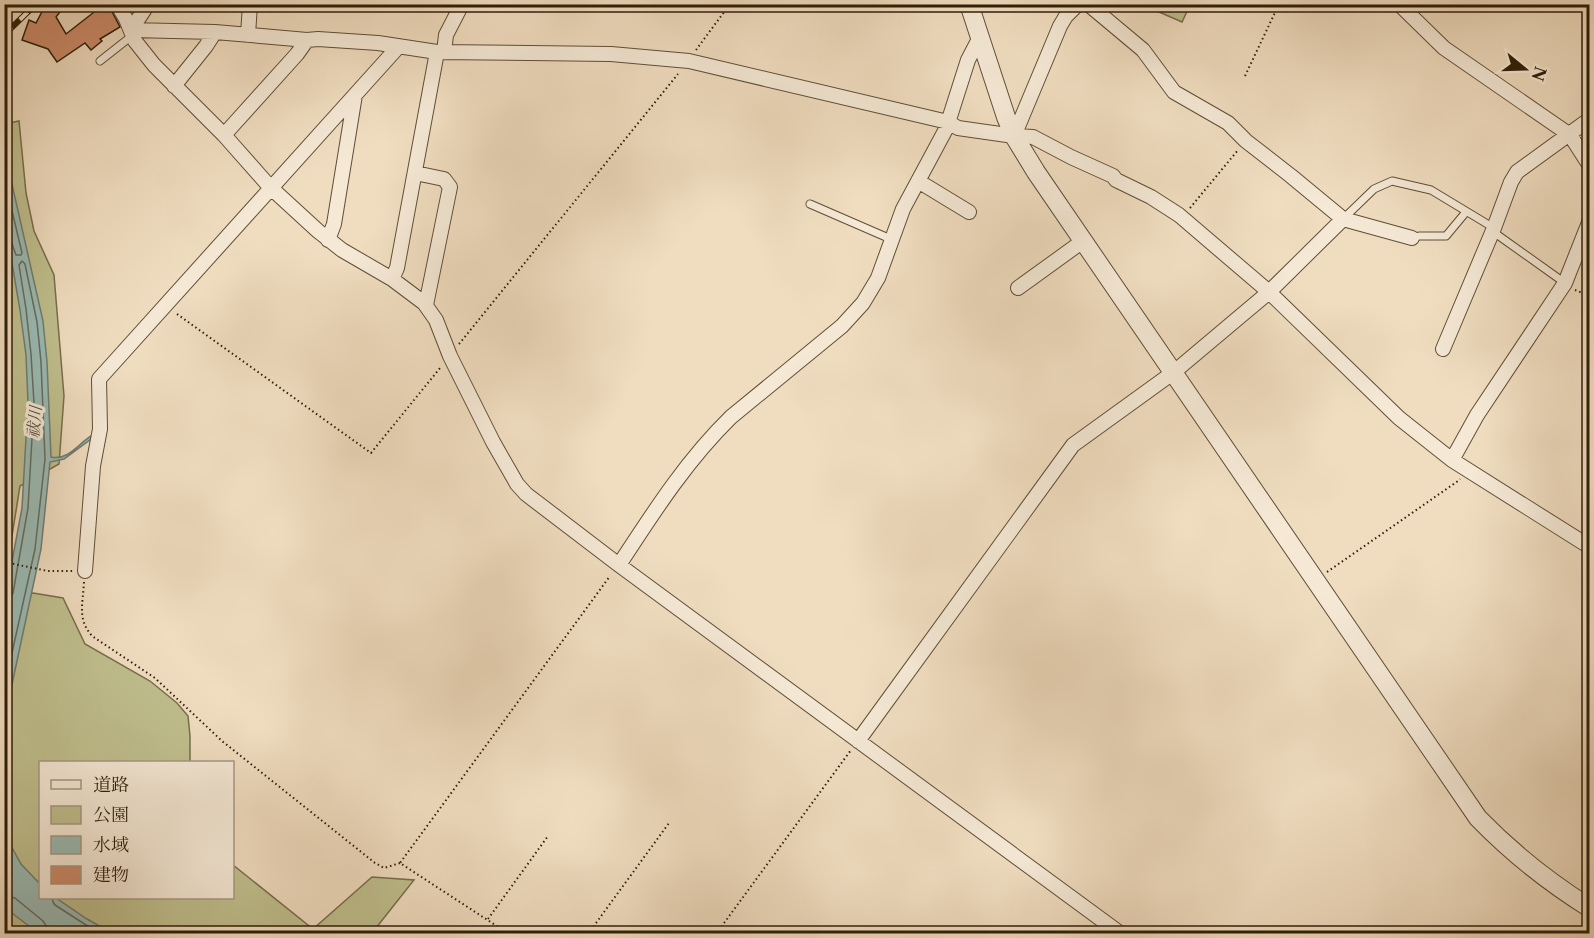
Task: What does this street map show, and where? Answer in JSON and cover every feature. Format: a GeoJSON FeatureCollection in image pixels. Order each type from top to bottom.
{"type":"FeatureCollection","features":[{"type":"Feature","properties":{"kind":"street"},"geometry":{"type":"LineString","coordinates":[[117,4],[138,46],[174,86],[224,135],[270,187],[328,240],[392,279],[426,305],[436,320],[450,356],[493,442],[526,494],[619,565],[1121,933]]}},
{"type":"Feature","properties":{"kind":"street"},"geometry":{"type":"LineString","coordinates":[[132,32],[148,4]]}},
{"type":"Feature","properties":{"kind":"street"},"geometry":{"type":"LineString","coordinates":[[248,35],[250,4]]}},
{"type":"Feature","properties":{"kind":"street"},"geometry":{"type":"LineString","coordinates":[[392,279],[398,268],[440,52],[462,4]]}},
{"type":"Feature","properties":{"kind":"street"},"geometry":{"type":"LineString","coordinates":[[969,4],[1014,136],[1036,172],[1478,818],[1491,832],[1542,874],[1590,908]]}},
{"type":"Feature","properties":{"kind":"street"},"geometry":{"type":"LineString","coordinates":[[1014,136],[1060,26],[1078,4]]}},
{"type":"Feature","properties":{"kind":"street"},"geometry":{"type":"LineString","coordinates":[[1088,4],[1143,50],[1174,92],[1228,123],[1246,141],[1344,219],[1412,238]]}},
{"type":"Feature","properties":{"kind":"street"},"geometry":{"type":"LineString","coordinates":[[1399,4],[1444,48],[1570,135],[1590,166]]}},
{"type":"Feature","properties":{"kind":"street"},"geometry":{"type":"LineString","coordinates":[[132,32],[248,35],[368,43],[440,52],[611,54],[689,61],[948,122],[958,128],[1032,137],[1113,176],[1116,180],[1151,197],[1182,218],[1269,292],[1400,418],[1452,460],[1590,547]]}},
{"type":"Feature","properties":{"kind":"street"},"geometry":{"type":"LineString","coordinates":[[174,86],[215,33]]}},
{"type":"Feature","properties":{"kind":"street"},"geometry":{"type":"LineString","coordinates":[[619,565],[683,470],[719,429],[854,315],[878,278],[903,209],[946,129],[968,60],[980,39]]}},
{"type":"Feature","properties":{"kind":"street"},"geometry":{"type":"LineString","coordinates":[[224,135],[307,40]]}},
{"type":"Feature","properties":{"kind":"street"},"geometry":{"type":"LineString","coordinates":[[85,571],[93,466],[100,429],[99,379],[399,46]]}},
{"type":"Feature","properties":{"kind":"street"},"geometry":{"type":"LineString","coordinates":[[328,240],[334,224],[355,95]]}},
{"type":"Feature","properties":{"kind":"street"},"geometry":{"type":"LineString","coordinates":[[1443,349],[1493,230],[1510,183],[1517,172],[1590,119]]}},
{"type":"Feature","properties":{"kind":"street"},"geometry":{"type":"LineString","coordinates":[[415,173],[444,179],[450,187],[426,305]]}},
{"type":"Feature","properties":{"kind":"street"},"geometry":{"type":"LineString","coordinates":[[918,181],[969,212]]}},
{"type":"Feature","properties":{"kind":"street"},"geometry":{"type":"LineString","coordinates":[[858,741],[1073,445],[1174,372],[1269,292],[1344,219]]}},
{"type":"Feature","properties":{"kind":"street"},"geometry":{"type":"LineString","coordinates":[[1452,460],[1477,415],[1565,283],[1590,220]]}},
{"type":"Feature","properties":{"kind":"street"},"geometry":{"type":"LineString","coordinates":[[1018,288],[1083,241]]}},
{"type":"Feature","properties":{"kind":"lane"},"geometry":{"type":"LineString","coordinates":[[100,62],[132,32]]}},
{"type":"Feature","properties":{"kind":"lane"},"geometry":{"type":"LineString","coordinates":[[1344,219],[1374,189],[1392,181],[1431,190],[1493,230],[1565,283]]}},
{"type":"Feature","properties":{"kind":"lane"},"geometry":{"type":"LineString","coordinates":[[810,204],[893,240]]}},
{"type":"Feature","properties":{"kind":"lane"},"geometry":{"type":"LineString","coordinates":[[1412,238],[1446,236],[1466,212]]}},
{"type":"Feature","properties":{"kind":"path"},"geometry":{"type":"LineString","coordinates":[[165,305],[371,453],[689,61],[730,4]]}},
{"type":"Feature","properties":{"kind":"path"},"geometry":{"type":"LineString","coordinates":[[1245,76],[1279,4]]}},
{"type":"Feature","properties":{"kind":"path"},"geometry":{"type":"LineString","coordinates":[[1182,218],[1246,141]]}},
{"type":"Feature","properties":{"kind":"path"},"geometry":{"type":"LineString","coordinates":[[1316,580],[1458,481],[1467,469]]}},
{"type":"Feature","properties":{"kind":"path"},"geometry":{"type":"LineString","coordinates":[[4,562],[48,571],[85,571],[82,615],[85,628],[92,636],[155,678],[222,741],[384,868],[400,863],[619,565]]}},
{"type":"Feature","properties":{"kind":"path"},"geometry":{"type":"LineString","coordinates":[[716,933],[858,741]]}},
{"type":"Feature","properties":{"kind":"path"},"geometry":{"type":"LineString","coordinates":[[588,933],[669,823]]}},
{"type":"Feature","properties":{"kind":"path"},"geometry":{"type":"LineString","coordinates":[[488,920],[548,836]]}},
{"type":"Feature","properties":{"kind":"path"},"geometry":{"type":"LineString","coordinates":[[400,863],[509,933]]}},
{"type":"Feature","properties":{"kind":"green space"},"geometry":{"type":"Polygon","coordinates":[[[1143,5],[1190,5],[1182,22],[1143,5]]]}},
{"type":"Feature","properties":{"kind":"green space"},"geometry":{"type":"Polygon","coordinates":[[[19,121],[26,193],[34,231],[54,275],[64,396],[59,464],[20,486],[7,567],[6,598],[33,593],[63,598],[85,644],[150,681],[177,703],[188,716],[190,736],[190,761],[39,761],[39,899],[234,899],[234,866],[313,929],[372,877],[414,880],[372,933],[23,934],[5,921],[4,124],[19,121]]]}},
{"type":"Feature","properties":{"kind":"water","name":"祓川"},"geometry":{"type":"Polygon","coordinates":[[[4,149],[43,321],[51,457],[63,457],[91,436],[91,439],[64,459],[50,462],[41,549],[5,717],[5,612],[22,508],[28,403],[26,355],[20,310],[5,235],[4,149]]]}},
{"type":"Feature","properties":{"kind":"water"},"geometry":{"type":"Polygon","coordinates":[[[5,835],[21,864],[39,883],[39,899],[57,899],[112,933],[38,933],[4,907],[5,835]]]}},
{"type":"Feature","properties":{"kind":"building"},"geometry":{"type":"Polygon","coordinates":[[[46,4],[66,4],[56,17],[66,34],[98,9],[94,4],[108,4],[120,27],[100,39],[102,41],[91,50],[85,43],[57,62],[48,49],[22,40],[29,20],[36,23],[46,4]]]}},
{"type":"Feature","properties":{"kind":"railway"},"geometry":{"type":"LineString","coordinates":[[4,35],[36,4]]}}]}
